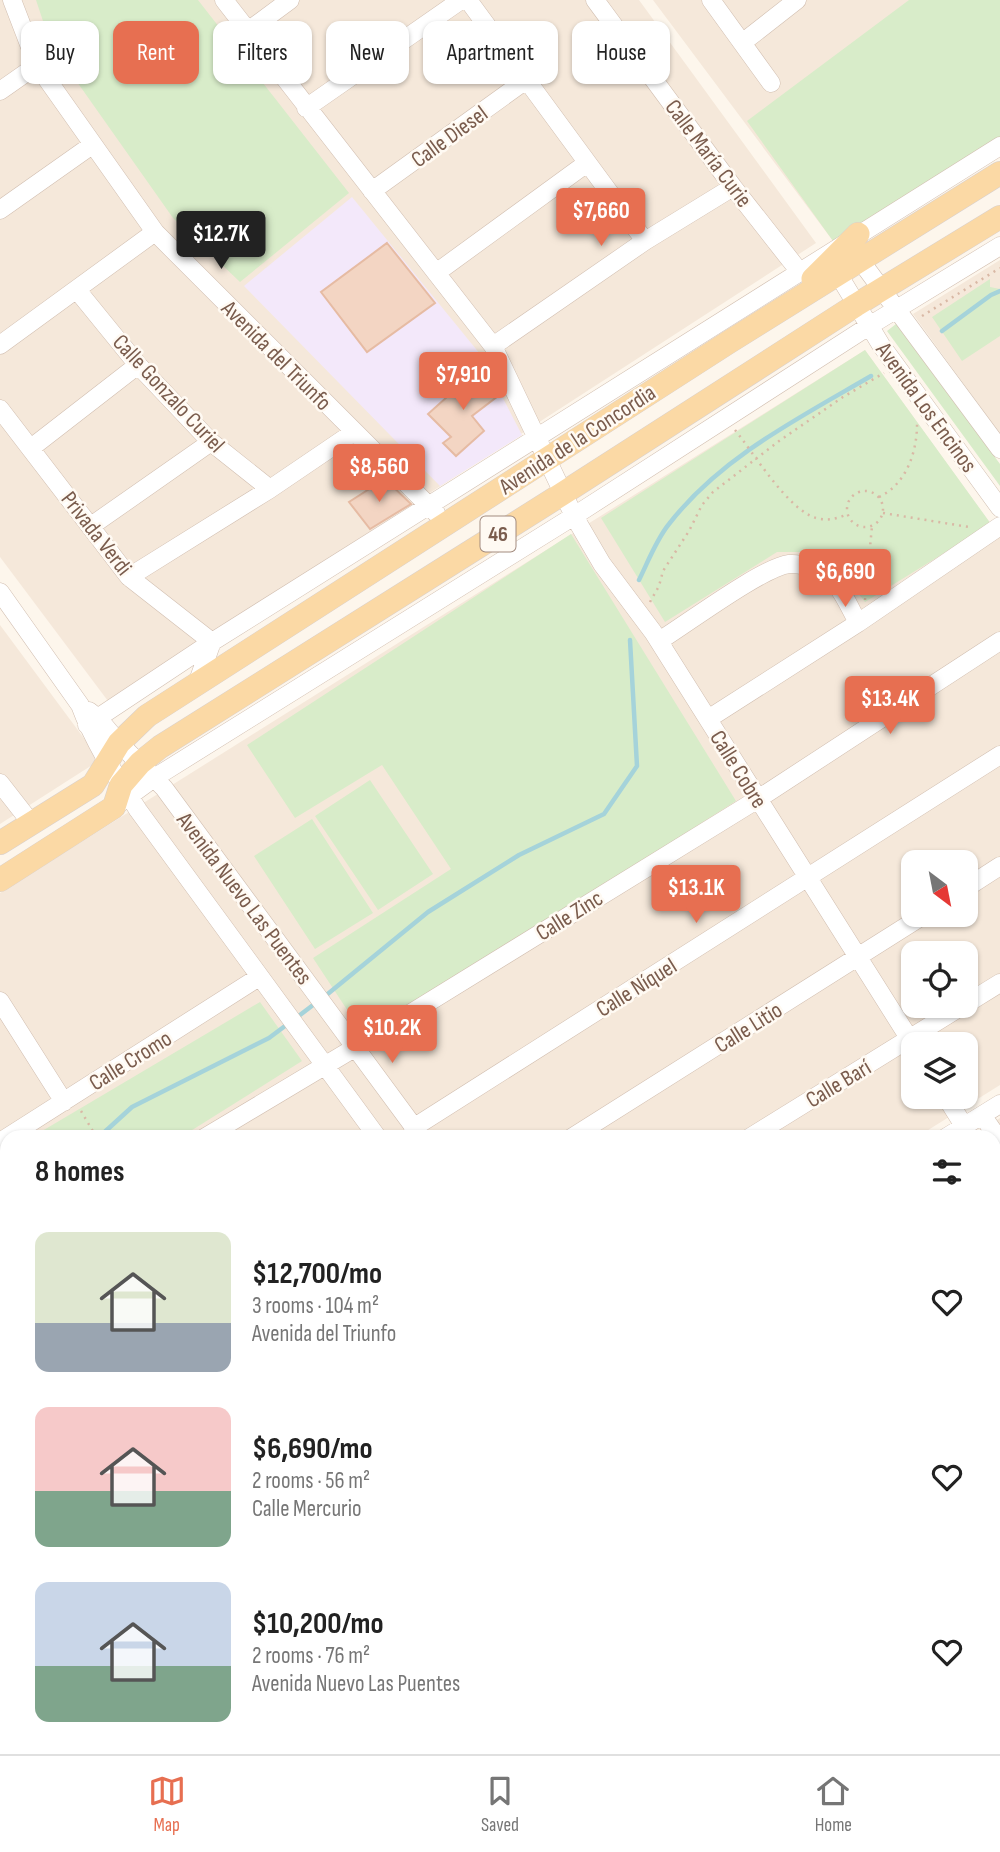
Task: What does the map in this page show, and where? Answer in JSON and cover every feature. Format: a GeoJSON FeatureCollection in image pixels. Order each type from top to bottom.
{"type":"FeatureCollection","features":[{"type":"Feature","properties":{"kind":"main road","name":"Avenida de la Concordia"},"geometry":{"type":"LineString","coordinates":[[0,844],[93,785],[119,743],[147,716],[444,524],[541,449],[784,307],[1000,173]]}},
{"type":"Feature","properties":{"kind":"main road","name":"Avenida de la Concordia"},"geometry":{"type":"LineString","coordinates":[[0,880],[121,796],[147,770],[160,747],[1000,216]]}},
{"type":"Feature","properties":{"kind":"main road"},"geometry":{"type":"LineString","coordinates":[[784,307],[858,234]]}},
{"type":"Feature","properties":{"kind":"street","name":"Avenida del Triunfo"},"geometry":{"type":"LineString","coordinates":[[12,0],[21,23]]}},
{"type":"Feature","properties":{"kind":"street"},"geometry":{"type":"LineString","coordinates":[[224,0],[240,21]]}},
{"type":"Feature","properties":{"kind":"street"},"geometry":{"type":"LineString","coordinates":[[262,21],[290,0]]}},
{"type":"Feature","properties":{"kind":"street"},"geometry":{"type":"LineString","coordinates":[[306,108],[461,0]]}},
{"type":"Feature","properties":{"kind":"street"},"geometry":{"type":"LineString","coordinates":[[468,0],[483,21]]}},
{"type":"Feature","properties":{"kind":"street","name":"Calle María Curie"},"geometry":{"type":"LineString","coordinates":[[595,0],[733,187],[800,271]]}},
{"type":"Feature","properties":{"kind":"street"},"geometry":{"type":"LineString","coordinates":[[711,0],[771,83]]}},
{"type":"Feature","properties":{"kind":"street"},"geometry":{"type":"LineString","coordinates":[[742,43],[797,0]]}},
{"type":"Feature","properties":{"kind":"street"},"geometry":{"type":"LineString","coordinates":[[0,91],[21,76]]}},
{"type":"Feature","properties":{"kind":"street","name":"Avenida del Triunfo"},"geometry":{"type":"LineString","coordinates":[[50,84],[155,232],[430,506],[444,524]]}},
{"type":"Feature","properties":{"kind":"street"},"geometry":{"type":"LineString","coordinates":[[288,84],[372,191]]}},
{"type":"Feature","properties":{"kind":"street","name":"Calle Diesel"},"geometry":{"type":"LineString","coordinates":[[372,191],[520,84]]}},
{"type":"Feature","properties":{"kind":"street"},"geometry":{"type":"LineString","coordinates":[[529,84],[645,241]]}},
{"type":"Feature","properties":{"kind":"street"},"geometry":{"type":"LineString","coordinates":[[0,211],[92,145]]}},
{"type":"Feature","properties":{"kind":"street","name":"Avenida de la Concordia"},"geometry":{"type":"LineString","coordinates":[[92,722],[212,642],[430,506],[541,449],[800,271],[1000,146]]}},
{"type":"Feature","properties":{"kind":"street"},"geometry":{"type":"LineString","coordinates":[[436,273],[587,163]]}},
{"type":"Feature","properties":{"kind":"street"},"geometry":{"type":"LineString","coordinates":[[493,346],[645,241],[733,187]]}},
{"type":"Feature","properties":{"kind":"street","name":"Calle Cobre"},"geometry":{"type":"LineString","coordinates":[[372,191],[493,346],[574,516],[603,564],[659,641],[905,1032]]}},
{"type":"Feature","properties":{"kind":"street"},"geometry":{"type":"LineString","coordinates":[[0,345],[155,232]]}},
{"type":"Feature","properties":{"kind":"street","name":"Avenida de la Concordia"},"geometry":{"type":"LineString","coordinates":[[147,770],[574,516],[869,326],[1000,246]]}},
{"type":"Feature","properties":{"kind":"street"},"geometry":{"type":"LineString","coordinates":[[860,260],[1000,449]]}},
{"type":"Feature","properties":{"kind":"street","name":"Avenida Los Encinos"},"geometry":{"type":"LineString","coordinates":[[838,274],[905,379],[1000,508]]}},
{"type":"Feature","properties":{"kind":"street","name":"Calle Gonzalo Curiel"},"geometry":{"type":"LineString","coordinates":[[77,290],[138,365],[211,442],[270,489]]}},
{"type":"Feature","properties":{"kind":"street"},"geometry":{"type":"LineString","coordinates":[[31,448],[138,365]]}},
{"type":"Feature","properties":{"kind":"street","name":"Privada Verdi"},"geometry":{"type":"LineString","coordinates":[[0,409],[129,576],[212,642]]}},
{"type":"Feature","properties":{"kind":"street"},"geometry":{"type":"LineString","coordinates":[[129,576],[270,489],[354,432]]}},
{"type":"Feature","properties":{"kind":"street"},"geometry":{"type":"LineString","coordinates":[[90,526],[211,442]]}},
{"type":"Feature","properties":{"kind":"street"},"geometry":{"type":"LineString","coordinates":[[708,719],[1000,526]]}},
{"type":"Feature","properties":{"kind":"street"},"geometry":{"type":"LineString","coordinates":[[659,641],[764,574],[789,564],[810,567],[829,577],[861,616]]}},
{"type":"Feature","properties":{"kind":"street"},"geometry":{"type":"LineString","coordinates":[[0,592],[92,722]]}},
{"type":"Feature","properties":{"kind":"street","name":"Calle Zinc"},"geometry":{"type":"LineString","coordinates":[[217,1130],[758,799],[1000,641]]}},
{"type":"Feature","properties":{"kind":"street"},"geometry":{"type":"LineString","coordinates":[[198,681],[212,642]]}},
{"type":"Feature","properties":{"kind":"street","name":"Avenida Nuevo Las Puentes"},"geometry":{"type":"LineString","coordinates":[[92,722],[119,743],[164,788],[416,1130]]}},
{"type":"Feature","properties":{"kind":"street","name":"Avenida Nuevo Las Puentes"},"geometry":{"type":"LineString","coordinates":[[92,722],[121,796],[371,1130]]}},
{"type":"Feature","properties":{"kind":"street","name":"Calle Níquel"},"geometry":{"type":"LineString","coordinates":[[423,1130],[808,877],[1000,755]]}},
{"type":"Feature","properties":{"kind":"street"},"geometry":{"type":"LineString","coordinates":[[0,783],[32,824]]}},
{"type":"Feature","properties":{"kind":"street"},"geometry":{"type":"LineString","coordinates":[[978,880],[1000,866]]}},
{"type":"Feature","properties":{"kind":"street","name":"Calle Litio"},"geometry":{"type":"LineString","coordinates":[[584,1130],[904,928]]}},
{"type":"Feature","properties":{"kind":"street","name":"Calle Cromo"},"geometry":{"type":"LineString","coordinates":[[19,1130],[259,977]]}},
{"type":"Feature","properties":{"kind":"street","name":"Calle Barí"},"geometry":{"type":"LineString","coordinates":[[978,996],[1000,983]]}},
{"type":"Feature","properties":{"kind":"street"},"geometry":{"type":"LineString","coordinates":[[0,1001],[6,1023],[64,1102]]}},
{"type":"Feature","properties":{"kind":"street","name":"Calle Barí"},"geometry":{"type":"LineString","coordinates":[[927,1032],[946,1018]]}},
{"type":"Feature","properties":{"kind":"street","name":"Calle Barí"},"geometry":{"type":"LineString","coordinates":[[763,1130],[901,1049]]}},
{"type":"Feature","properties":{"kind":"street"},"geometry":{"type":"LineString","coordinates":[[958,1130],[1000,1104]]}},
{"type":"Feature","properties":{"kind":"street"},"geometry":{"type":"LineString","coordinates":[[953,1109],[964,1126]]}},
{"type":"Feature","properties":{"kind":"street"},"geometry":{"type":"LineString","coordinates":[[982,1115],[992,1130]]}},
{"type":"Feature","properties":{"kind":"path"},"geometry":{"type":"LineString","coordinates":[[929,324],[922,315],[1000,268]]}},
{"type":"Feature","properties":{"kind":"path"},"geometry":{"type":"LineString","coordinates":[[649,604],[659,586],[663,571],[702,505],[713,492],[754,457],[843,397],[887,372]]}},
{"type":"Feature","properties":{"kind":"path"},"geometry":{"type":"LineString","coordinates":[[878,497],[894,488],[905,474],[917,432],[916,412],[924,424]]}},
{"type":"Feature","properties":{"kind":"path"},"geometry":{"type":"LineString","coordinates":[[734,429],[754,457],[805,512],[815,518],[827,519],[837,519],[848,514]]}},
{"type":"Feature","properties":{"kind":"path"},"geometry":{"type":"LineString","coordinates":[[872,526],[860,527],[850,520],[848,502],[857,493],[868,491],[878,497],[883,513]]}},
{"type":"Feature","properties":{"kind":"path"},"geometry":{"type":"LineString","coordinates":[[861,616],[872,526],[883,513]]}},
{"type":"Feature","properties":{"kind":"path"},"geometry":{"type":"LineString","coordinates":[[883,513],[972,526]]}},
{"type":"Feature","properties":{"kind":"path"},"geometry":{"type":"LineString","coordinates":[[86,1120],[92,1130]]}},
{"type":"Feature","properties":{"kind":"shaded area"},"geometry":{"type":"Polygon","coordinates":[[[0,0],[639,0],[654,21],[572,21],[572,84],[670,84],[670,43],[816,243],[108,701],[0,557],[0,0]]]}},
{"type":"Feature","properties":{"kind":"shaded area"},"geometry":{"type":"Polygon","coordinates":[[[653,0],[1000,0],[833,241],[653,0]]]}},
{"type":"Feature","properties":{"kind":"shaded area"},"geometry":{"type":"Polygon","coordinates":[[[352,197],[480,354],[522,435],[440,486],[244,286],[352,197]]]}},
{"type":"Feature","properties":{"kind":"shaded area"},"geometry":{"type":"Polygon","coordinates":[[[1000,260],[1000,434],[913,314],[1000,260]]]}},
{"type":"Feature","properties":{"kind":"shaded area"},"geometry":{"type":"Polygon","coordinates":[[[865,350],[1000,537],[1000,1085],[978,1099],[978,1032],[901,1032],[901,1109],[962,1109],[928,1130],[0,1130],[0,893],[865,350]]]}},
{"type":"Feature","properties":{"kind":"shaded area"},"geometry":{"type":"Polygon","coordinates":[[[0,625],[100,760],[0,824],[0,625]]]}},
{"type":"Feature","properties":{"kind":"shaded area"},"geometry":{"type":"Polygon","coordinates":[[[1000,1118],[1000,1130],[980,1130],[1000,1118]]]}},
{"type":"Feature","properties":{"kind":"green space"},"geometry":{"type":"Polygon","coordinates":[[[36,0],[198,0],[214,21],[213,84],[264,84],[349,193],[240,282],[173,218],[79,84],[99,84],[99,21],[43,21],[36,0]]]}},
{"type":"Feature","properties":{"kind":"green space"},"geometry":{"type":"Polygon","coordinates":[[[909,0],[1000,0],[1000,137],[833,241],[747,121],[909,0]]]}},
{"type":"Feature","properties":{"kind":"green space"},"geometry":{"type":"Polygon","coordinates":[[[990,279],[990,287],[1000,289],[1000,336],[962,361],[932,317],[990,279]]]}},
{"type":"Feature","properties":{"kind":"green space"},"geometry":{"type":"Polygon","coordinates":[[[896,324],[1000,464],[1000,486],[887,331],[896,324]]]}},
{"type":"Feature","properties":{"kind":"green space"},"geometry":{"type":"Polygon","coordinates":[[[865,350],[991,524],[865,602],[838,567],[808,552],[777,552],[665,622],[601,518],[865,350]]]}},
{"type":"Feature","properties":{"kind":"green space"},"geometry":{"type":"Polygon","coordinates":[[[571,534],[736,801],[365,1037],[313,958],[451,869],[382,765],[295,818],[247,745],[571,534]]]}},
{"type":"Feature","properties":{"kind":"green space"},"geometry":{"type":"Polygon","coordinates":[[[370,780],[433,874],[378,910],[315,816],[370,780]]]}},
{"type":"Feature","properties":{"kind":"green space"},"geometry":{"type":"Polygon","coordinates":[[[312,819],[373,913],[315,949],[254,856],[312,819]]]}},
{"type":"Feature","properties":{"kind":"green space"},"geometry":{"type":"Polygon","coordinates":[[[260,1002],[302,1061],[192,1130],[44,1130],[260,1002]]]}},
{"type":"Feature","properties":{"kind":"building"},"geometry":{"type":"Polygon","coordinates":[[[387,243],[435,303],[367,352],[321,292],[387,243]]]}},
{"type":"Feature","properties":{"kind":"building"},"geometry":{"type":"Polygon","coordinates":[[[476,371],[498,396],[472,416],[484,431],[456,456],[443,443],[451,437],[428,414],[476,371]]]}},
{"type":"Feature","properties":{"kind":"building"},"geometry":{"type":"Polygon","coordinates":[[[385,479],[411,504],[370,529],[349,502],[385,479]]]}},
{"type":"Feature","properties":{"kind":"waterway"},"geometry":{"type":"LineString","coordinates":[[942,331],[1000,291]]}},
{"type":"Feature","properties":{"kind":"waterway"},"geometry":{"type":"LineString","coordinates":[[639,580],[664,530],[712,479],[762,441],[871,376]]}},
{"type":"Feature","properties":{"kind":"waterway"},"geometry":{"type":"LineString","coordinates":[[324,997],[428,912],[519,855],[604,814],[637,766],[630,640]]}},
{"type":"Feature","properties":{"kind":"waterway"},"geometry":{"type":"LineString","coordinates":[[296,1018],[317,1002]]}},
{"type":"Feature","properties":{"kind":"waterway"},"geometry":{"type":"LineString","coordinates":[[107,1130],[132,1107],[269,1038],[289,1023]]}}]}
